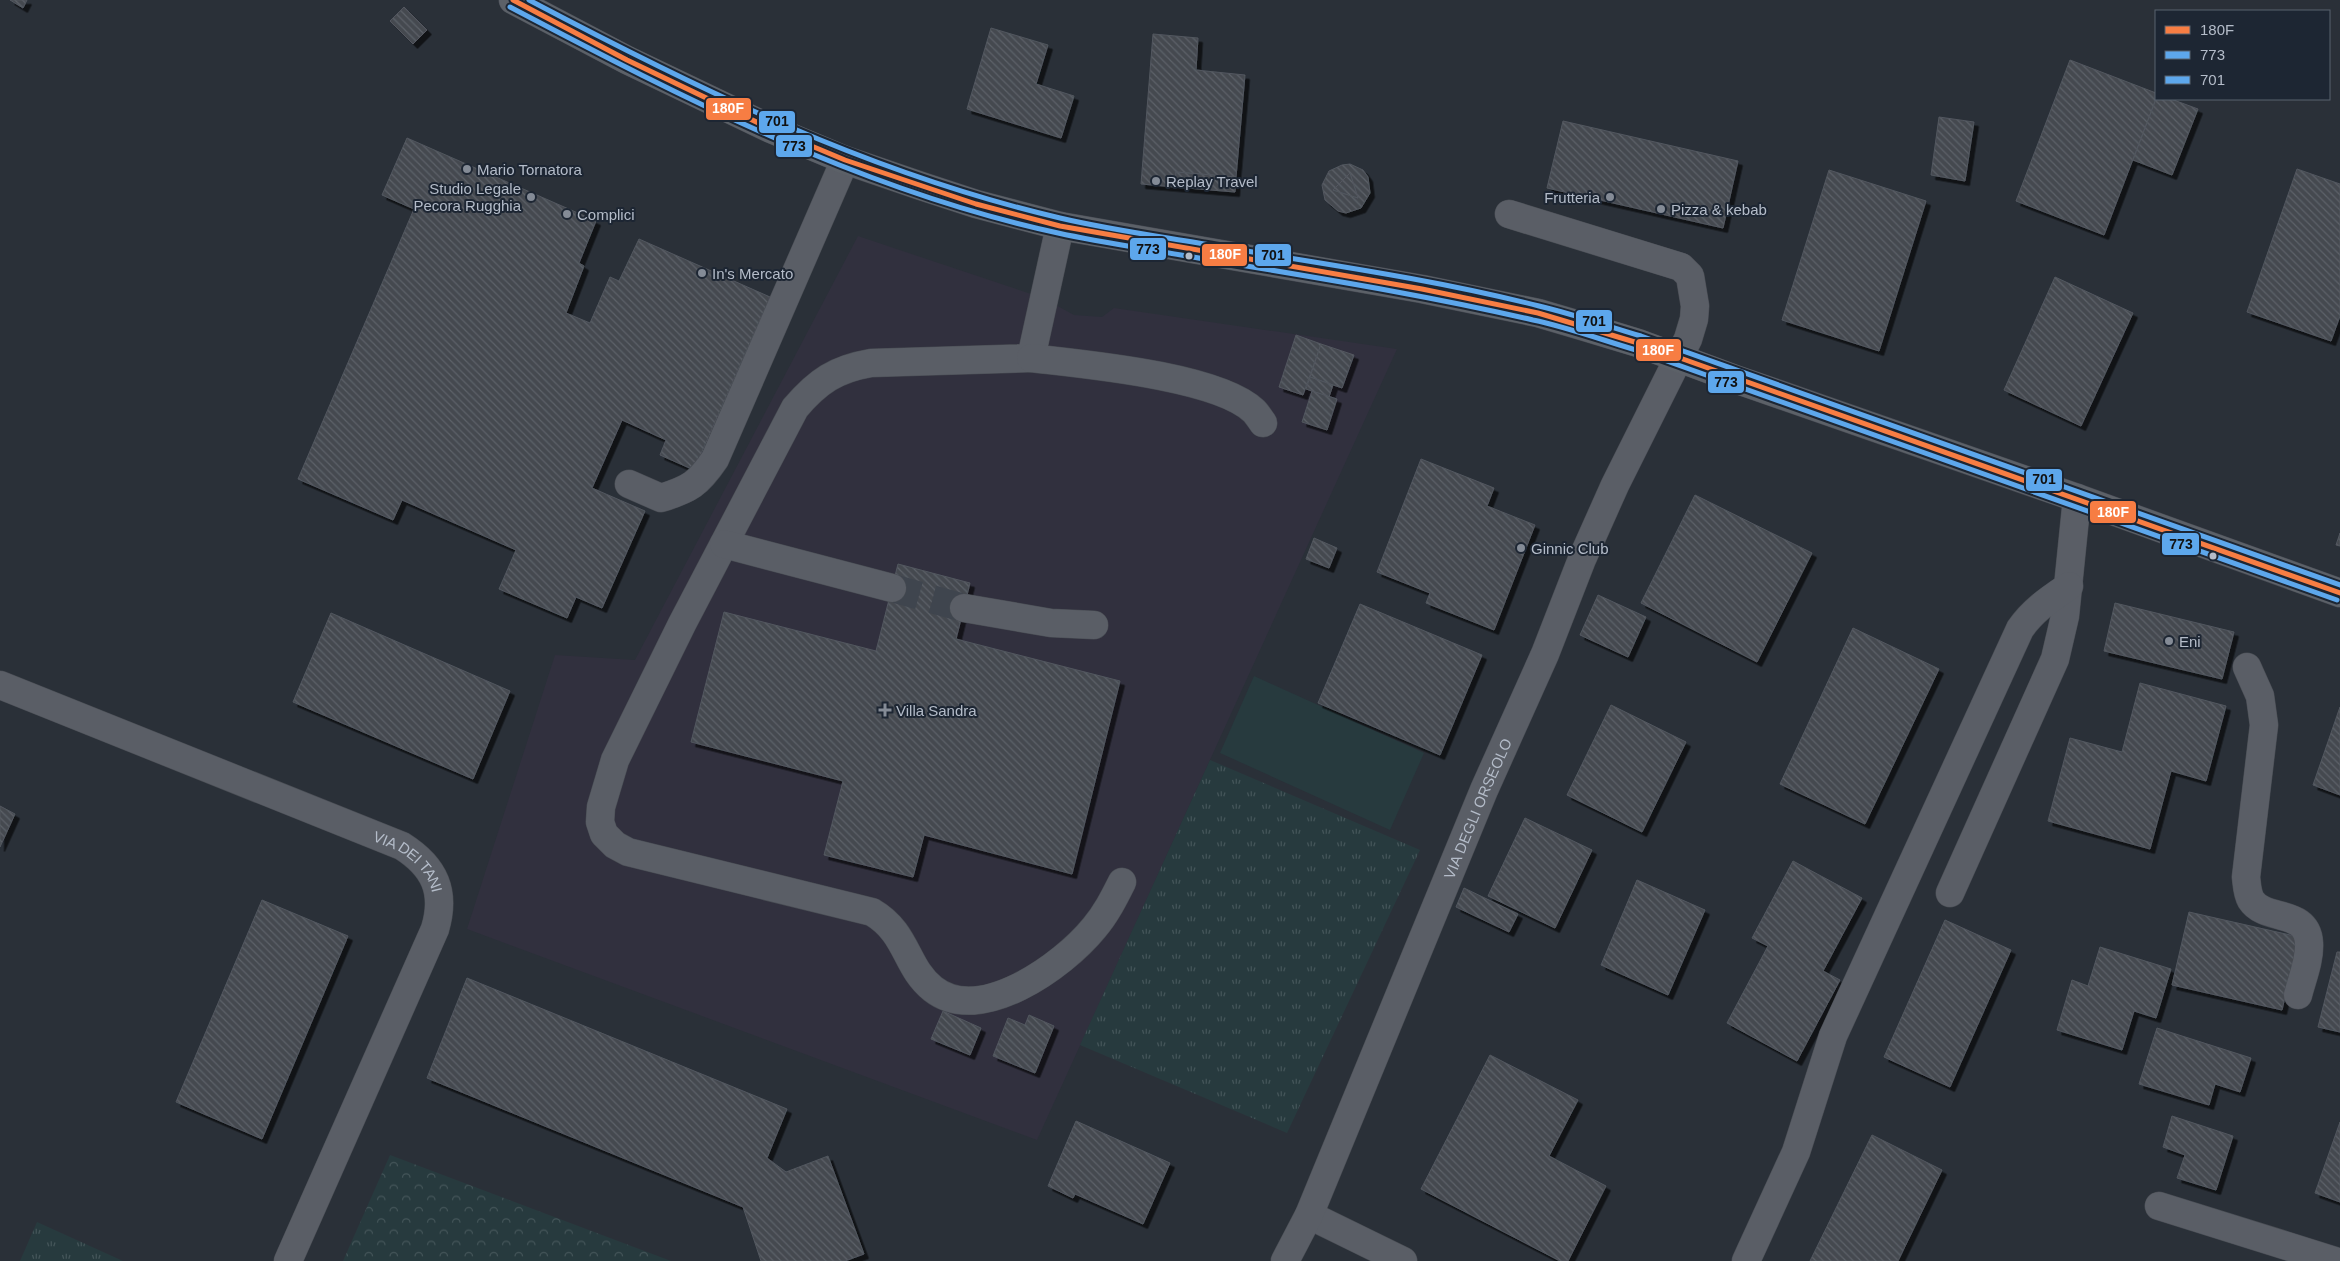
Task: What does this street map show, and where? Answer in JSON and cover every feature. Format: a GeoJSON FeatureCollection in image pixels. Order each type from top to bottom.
{"type":"FeatureCollection","features":[{"type":"Feature","properties":{"kind":"main road"},"geometry":{"type":"LineString","coordinates":[[513,0],[715,104],[845,160],[976,204],[1060,226],[1422,289],[1538,313],[1638,342],[2340,593]]}},
{"type":"Feature","properties":{"kind":"street"},"geometry":{"type":"LineString","coordinates":[[629,484],[661,498],[683,491],[701,480],[715,459],[845,160]]}},
{"type":"Feature","properties":{"kind":"street","name":"VIA DEGLI ORSEOLO"},"geometry":{"type":"LineString","coordinates":[[1285,1261],[1309,1215],[1484,790],[1545,654],[1582,559],[1615,485],[1679,358],[1694,319],[1695,306],[1690,276],[1682,267],[1509,214]]}},
{"type":"Feature","properties":{"kind":"street"},"geometry":{"type":"LineString","coordinates":[[1031,358],[1060,226]]}},
{"type":"Feature","properties":{"kind":"street"},"geometry":{"type":"LineString","coordinates":[[1122,882],[1095,927],[1052,966],[1010,991],[978,1000],[955,1000],[944,997],[930,987],[916,968],[896,931],[884,919],[872,912],[628,852],[614,845],[604,834],[600,822],[601,807],[615,760],[724,544],[791,416],[807,394],[824,379],[847,368],[871,363],[1031,358],[1126,370],[1202,386],[1237,399],[1254,410],[1263,423]]}},
{"type":"Feature","properties":{"kind":"street"},"geometry":{"type":"LineString","coordinates":[[1950,893],[2052,665],[2063,631],[2077,498]]}},
{"type":"Feature","properties":{"kind":"street"},"geometry":{"type":"LineString","coordinates":[[724,544],[892,588]]}},
{"type":"Feature","properties":{"kind":"street"},"geometry":{"type":"LineString","coordinates":[[1746,1261],[1796,1152],[1833,1036],[2020,629],[2028,617],[2039,607],[2068,586]]}},
{"type":"Feature","properties":{"kind":"street"},"geometry":{"type":"LineString","coordinates":[[964,608],[1051,622],[1094,625]]}},
{"type":"Feature","properties":{"kind":"street"},"geometry":{"type":"LineString","coordinates":[[2247,667],[2260,696],[2264,725],[2246,878],[2252,901],[2258,906],[2292,918],[2300,923],[2306,931],[2309,940],[2309,952],[2298,995]]}},
{"type":"Feature","properties":{"kind":"street","name":"VIA DEI TANI"},"geometry":{"type":"LineString","coordinates":[[0,685],[402,846],[423,862],[433,876],[440,898],[436,929],[288,1261]]}},
{"type":"Feature","properties":{"kind":"street"},"geometry":{"type":"LineString","coordinates":[[2159,1206],[2335,1261]]}},
{"type":"Feature","properties":{"kind":"street"},"geometry":{"type":"LineString","coordinates":[[1309,1215],[1403,1261]]}},
{"type":"Feature","properties":{"kind":"shaded area","name":"Villa Sandra"},"geometry":{"type":"Polygon","coordinates":[[[858,236],[1043,298],[1074,315],[1102,317],[1114,308],[1397,349],[1037,1140],[467,929],[555,655],[635,660],[858,236]]]}},
{"type":"Feature","properties":{"kind":"green space"},"geometry":{"type":"Polygon","coordinates":[[[1254,676],[1424,753],[1390,830],[1220,753],[1254,676]]]}},
{"type":"Feature","properties":{"kind":"green space"},"geometry":{"type":"Polygon","coordinates":[[[1210,760],[1420,850],[1287,1133],[1080,1045],[1210,760]]]}},
{"type":"Feature","properties":{"kind":"green space"},"geometry":{"type":"Polygon","coordinates":[[[390,1155],[671,1261],[343,1261],[390,1155]]]}},
{"type":"Feature","properties":{"kind":"green space"},"geometry":{"type":"Polygon","coordinates":[[[37,1222],[123,1261],[20,1261],[37,1222]]]}},
{"type":"Feature","properties":{"kind":"building"},"geometry":{"type":"Polygon","coordinates":[[[10,0],[27,0],[23,8],[10,0]]]}},
{"type":"Feature","properties":{"kind":"building"},"geometry":{"type":"Polygon","coordinates":[[[404,7],[427,30],[413,44],[390,21],[404,7]]]}},
{"type":"Feature","properties":{"kind":"building"},"geometry":{"type":"Polygon","coordinates":[[[991,28],[1048,45],[1036,84],[1074,96],[1061,138],[967,109],[991,28]]]}},
{"type":"Feature","properties":{"kind":"building"},"geometry":{"type":"Polygon","coordinates":[[[1153,34],[1198,38],[1196,70],[1245,75],[1236,177],[1176,172],[1175,187],[1141,184],[1153,34]]]}},
{"type":"Feature","properties":{"kind":"building"},"geometry":{"type":"Polygon","coordinates":[[[2070,60],[2155,93],[2156,100],[2104,235],[2016,201],[2070,60]]]}},
{"type":"Feature","properties":{"kind":"building"},"geometry":{"type":"Polygon","coordinates":[[[2156,100],[2174,100],[2198,109],[2172,175],[2133,160],[2156,100]]]}},
{"type":"Feature","properties":{"kind":"building"},"geometry":{"type":"Polygon","coordinates":[[[1939,117],[1974,122],[1965,181],[1931,175],[1939,117]]]}},
{"type":"Feature","properties":{"kind":"building"},"geometry":{"type":"Polygon","coordinates":[[[1563,121],[1738,161],[1723,228],[1547,188],[1563,121]]]}},
{"type":"Feature","properties":{"kind":"building"},"geometry":{"type":"Polygon","coordinates":[[[407,138],[596,221],[579,263],[584,266],[566,313],[590,323],[610,277],[619,281],[639,239],[770,297],[694,470],[660,455],[666,440],[622,420],[592,488],[645,511],[602,608],[576,597],[567,618],[499,589],[516,550],[402,500],[393,520],[298,479],[414,209],[382,195],[407,138]]]}},
{"type":"Feature","properties":{"kind":"building"},"geometry":{"type":"Polygon","coordinates":[[[1350,164],[1363,170],[1368,177],[1370,193],[1361,208],[1346,213],[1338,211],[1325,200],[1322,185],[1329,171],[1342,165],[1350,164]],[[1350,173],[1333,190],[1358,198],[1350,173]]]}},
{"type":"Feature","properties":{"kind":"building"},"geometry":{"type":"Polygon","coordinates":[[[2297,169],[2340,184],[2340,316],[2331,341],[2247,312],[2297,169]]]}},
{"type":"Feature","properties":{"kind":"building"},"geometry":{"type":"Polygon","coordinates":[[[1829,170],[1926,201],[1879,351],[1782,320],[1829,170]]]}},
{"type":"Feature","properties":{"kind":"building"},"geometry":{"type":"Polygon","coordinates":[[[1176,172],[1236,177],[1235,192],[1175,187],[1176,172]]]}},
{"type":"Feature","properties":{"kind":"building"},"geometry":{"type":"Polygon","coordinates":[[[1350,173],[1358,198],[1333,190],[1350,173]]]}},
{"type":"Feature","properties":{"kind":"building"},"geometry":{"type":"Polygon","coordinates":[[[2055,277],[2133,313],[2081,426],[2004,390],[2055,277]]]}},
{"type":"Feature","properties":{"kind":"building"},"geometry":{"type":"Polygon","coordinates":[[[1296,335],[1321,344],[1303,395],[1279,387],[1296,335]]]}},
{"type":"Feature","properties":{"kind":"building"},"geometry":{"type":"Polygon","coordinates":[[[1321,344],[1354,355],[1342,388],[1310,377],[1321,344]]]}},
{"type":"Feature","properties":{"kind":"building"},"geometry":{"type":"Polygon","coordinates":[[[1310,377],[1333,385],[1329,397],[1306,389],[1310,377]]]}},
{"type":"Feature","properties":{"kind":"building"},"geometry":{"type":"Polygon","coordinates":[[[1312,391],[1337,399],[1327,430],[1302,422],[1312,391]]]}},
{"type":"Feature","properties":{"kind":"building"},"geometry":{"type":"Polygon","coordinates":[[[1421,459],[1494,488],[1487,506],[1535,525],[1494,630],[1426,603],[1430,593],[1377,572],[1421,459]]]}},
{"type":"Feature","properties":{"kind":"building"},"geometry":{"type":"Polygon","coordinates":[[[1695,495],[1812,553],[1757,662],[1641,603],[1695,495]]]}},
{"type":"Feature","properties":{"kind":"building"},"geometry":{"type":"Polygon","coordinates":[[[2340,533],[2340,546],[2336,545],[2340,533]]]}},
{"type":"Feature","properties":{"kind":"building"},"geometry":{"type":"Polygon","coordinates":[[[1314,538],[1337,548],[1329,568],[1306,559],[1314,538]]]}},
{"type":"Feature","properties":{"kind":"building"},"geometry":{"type":"Polygon","coordinates":[[[898,564],[970,583],[956,639],[1120,681],[1072,874],[924,835],[913,877],[824,855],[843,781],[691,742],[724,612],[876,651],[898,564]]]}},
{"type":"Feature","properties":{"kind":"building"},"geometry":{"type":"Polygon","coordinates":[[[1598,595],[1646,617],[1628,657],[1580,635],[1598,595]]]}},
{"type":"Feature","properties":{"kind":"building","name":"Eni"},"geometry":{"type":"Polygon","coordinates":[[[2115,603],[2234,632],[2222,679],[2104,651],[2115,603]]]}},
{"type":"Feature","properties":{"kind":"building"},"geometry":{"type":"Polygon","coordinates":[[[1360,604],[1482,655],[1440,755],[1318,703],[1360,604]]]}},
{"type":"Feature","properties":{"kind":"building"},"geometry":{"type":"Polygon","coordinates":[[[331,613],[510,691],[473,779],[293,702],[331,613]]]}},
{"type":"Feature","properties":{"kind":"building"},"geometry":{"type":"Polygon","coordinates":[[[1853,628],[1939,669],[1865,824],[1780,784],[1853,628]]]}},
{"type":"Feature","properties":{"kind":"building"},"geometry":{"type":"Polygon","coordinates":[[[2140,683],[2226,706],[2206,781],[2171,771],[2150,849],[2048,821],[2070,738],[2122,752],[2140,683]]]}},
{"type":"Feature","properties":{"kind":"building"},"geometry":{"type":"Polygon","coordinates":[[[1611,705],[1686,742],[1642,832],[1567,795],[1611,705]]]}},
{"type":"Feature","properties":{"kind":"building"},"geometry":{"type":"Polygon","coordinates":[[[2340,707],[2340,795],[2313,785],[2340,707]]]}},
{"type":"Feature","properties":{"kind":"building"},"geometry":{"type":"Polygon","coordinates":[[[0,806],[15,814],[0,847],[0,806]]]}},
{"type":"Feature","properties":{"kind":"building"},"geometry":{"type":"Polygon","coordinates":[[[1525,818],[1592,850],[1555,928],[1488,896],[1525,818]]]}},
{"type":"Feature","properties":{"kind":"building"},"geometry":{"type":"Polygon","coordinates":[[[1793,861],[1862,898],[1823,971],[1840,980],[1797,1061],[1727,1023],[1768,946],[1752,938],[1793,861]]]}},
{"type":"Feature","properties":{"kind":"building"},"geometry":{"type":"Polygon","coordinates":[[[1637,880],[1705,910],[1668,995],[1601,965],[1637,880]]]}},
{"type":"Feature","properties":{"kind":"building"},"geometry":{"type":"Polygon","coordinates":[[[1464,888],[1518,914],[1509,932],[1456,907],[1464,888]]]}},
{"type":"Feature","properties":{"kind":"building"},"geometry":{"type":"Polygon","coordinates":[[[262,900],[348,936],[262,1139],[176,1102],[262,900]]]}},
{"type":"Feature","properties":{"kind":"building"},"geometry":{"type":"Polygon","coordinates":[[[2189,912],[2299,937],[2282,1010],[2172,985],[2189,912]]]}},
{"type":"Feature","properties":{"kind":"building"},"geometry":{"type":"Polygon","coordinates":[[[1945,920],[2011,950],[1950,1087],[1884,1057],[1945,920]]]}},
{"type":"Feature","properties":{"kind":"building"},"geometry":{"type":"Polygon","coordinates":[[[2100,947],[2171,969],[2156,1018],[2134,1011],[2122,1050],[2057,1030],[2072,980],[2088,986],[2100,947]]]}},
{"type":"Feature","properties":{"kind":"building"},"geometry":{"type":"Polygon","coordinates":[[[2337,952],[2340,952],[2340,1032],[2318,1027],[2337,952]]]}},
{"type":"Feature","properties":{"kind":"building"},"geometry":{"type":"Polygon","coordinates":[[[467,978],[787,1109],[767,1158],[786,1172],[828,1156],[864,1254],[845,1261],[761,1261],[743,1207],[427,1078],[467,978]]]}},
{"type":"Feature","properties":{"kind":"building"},"geometry":{"type":"Polygon","coordinates":[[[943,1011],[981,1028],[970,1055],[931,1039],[943,1011]]]}},
{"type":"Feature","properties":{"kind":"building"},"geometry":{"type":"Polygon","coordinates":[[[1029,1015],[1054,1026],[1035,1073],[993,1056],[1008,1018],[1025,1025],[1029,1015]]]}},
{"type":"Feature","properties":{"kind":"building"},"geometry":{"type":"Polygon","coordinates":[[[2157,1028],[2251,1058],[2240,1092],[2215,1084],[2209,1105],[2139,1084],[2157,1028]]]}},
{"type":"Feature","properties":{"kind":"building"},"geometry":{"type":"Polygon","coordinates":[[[1490,1055],[1578,1100],[1549,1156],[1606,1186],[1568,1261],[1560,1261],[1421,1189],[1490,1055]]]}},
{"type":"Feature","properties":{"kind":"building"},"geometry":{"type":"Polygon","coordinates":[[[2172,1116],[2233,1136],[2216,1190],[2177,1178],[2185,1155],[2163,1147],[2172,1116]]]}},
{"type":"Feature","properties":{"kind":"building"},"geometry":{"type":"Polygon","coordinates":[[[1076,1121],[1170,1163],[1143,1224],[1075,1194],[1073,1198],[1048,1186],[1076,1121]]]}},
{"type":"Feature","properties":{"kind":"building"},"geometry":{"type":"Polygon","coordinates":[[[2340,1122],[2340,1202],[2315,1193],[2340,1122]]]}},
{"type":"Feature","properties":{"kind":"building"},"geometry":{"type":"Polygon","coordinates":[[[1872,1135],[1942,1170],[1898,1261],[1810,1261],[1872,1135]]]}},
{"type":"Feature","properties":{"kind":"tunnel"},"geometry":{"type":"LineString","coordinates":[[892,588],[964,608]]}},
{"type":"Feature","properties":{"kind":"transit line","name":"180F"},"geometry":{"type":"LineString","coordinates":[[513,0],[627,60],[771,129],[845,160],[976,204],[1060,226],[1422,289],[1538,313],[1638,343],[2340,593]]}},
{"type":"Feature","properties":{"kind":"transit line","name":"701"},"geometry":{"type":"LineString","coordinates":[[529,0],[722,97],[854,153],[921,178],[990,200],[1079,222],[1419,280],[1499,296],[1565,313],[1641,336],[2340,585]]}},
{"type":"Feature","properties":{"kind":"transit line","name":"773"},"geometry":{"type":"LineString","coordinates":[[510,7],[642,75],[776,139],[915,193],[986,215],[1058,233],[1402,293],[1559,326],[1636,350],[2337,600]]}},
{"type":"Feature","properties":{"kind":"place","name":"Mario Tornatora"},"geometry":{"type":"Point","coordinates":[467,169]}},
{"type":"Feature","properties":{"kind":"place","name":"Replay Travel"},"geometry":{"type":"Point","coordinates":[1156,181]}},
{"type":"Feature","properties":{"kind":"place","name":"Studio Legale Pecora Rugghia"},"geometry":{"type":"Point","coordinates":[531,197]}},
{"type":"Feature","properties":{"kind":"place","name":"Frutteria"},"geometry":{"type":"Point","coordinates":[1610,197]}},
{"type":"Feature","properties":{"kind":"place","name":"Pizza & kebab"},"geometry":{"type":"Point","coordinates":[1661,209]}},
{"type":"Feature","properties":{"kind":"place","name":"Complici"},"geometry":{"type":"Point","coordinates":[567,214]}},
{"type":"Feature","properties":{"kind":"place","name":"In's Mercato"},"geometry":{"type":"Point","coordinates":[702,273]}},
{"type":"Feature","properties":{"kind":"place","name":"Ginnic Club"},"geometry":{"type":"Point","coordinates":[1521,548]}},
{"type":"Feature","properties":{"kind":"place","name":"Eni"},"geometry":{"type":"Point","coordinates":[2169,641]}},
{"type":"Feature","properties":{"kind":"place","name":"Villa Sandra"},"geometry":{"type":"Point","coordinates":[885,710]}}]}
